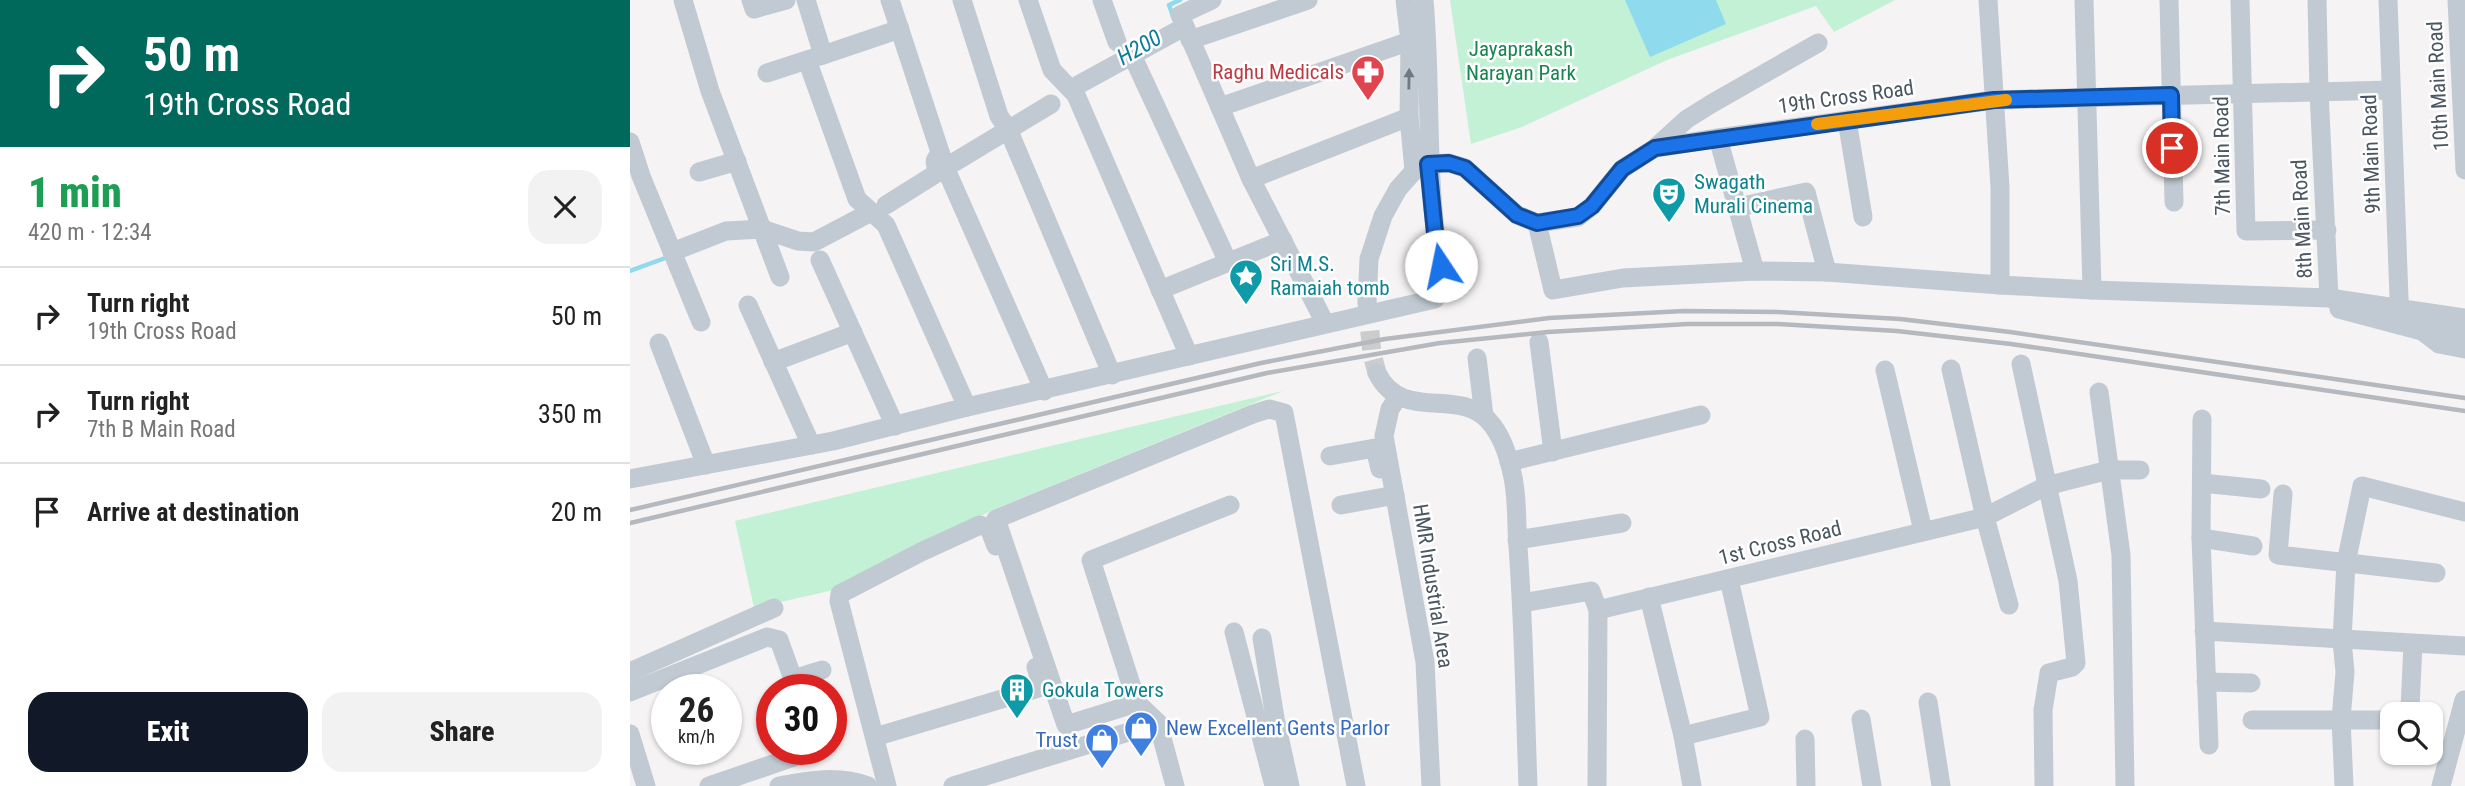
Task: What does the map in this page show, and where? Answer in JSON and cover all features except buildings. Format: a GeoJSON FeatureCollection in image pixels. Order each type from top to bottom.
{"type":"FeatureCollection","features":[{"type":"Feature","properties":{"kind":"street"},"geometry":{"type":"LineString","coordinates":[[683,0],[710,91],[780,277]]}},
{"type":"Feature","properties":{"kind":"street"},"geometry":{"type":"LineString","coordinates":[[751,0],[754,9],[786,0]]}},
{"type":"Feature","properties":{"kind":"street"},"geometry":{"type":"LineString","coordinates":[[806,0],[816,58],[857,199],[879,209],[967,407]]}},
{"type":"Feature","properties":{"kind":"street"},"geometry":{"type":"LineString","coordinates":[[890,0],[947,158],[1044,391]]}},
{"type":"Feature","properties":{"kind":"street"},"geometry":{"type":"LineString","coordinates":[[962,0],[999,116],[1009,129],[1112,374]]}},
{"type":"Feature","properties":{"kind":"street"},"geometry":{"type":"LineString","coordinates":[[1028,0],[1052,70],[1076,95],[1189,356]]}},
{"type":"Feature","properties":{"kind":"street"},"geometry":{"type":"LineString","coordinates":[[1102,0],[1228,262]]}},
{"type":"Feature","properties":{"kind":"street"},"geometry":{"type":"LineString","coordinates":[[1212,0],[1180,15],[1251,179],[1325,324]]}},
{"type":"Feature","properties":{"kind":"street"},"geometry":{"type":"LineString","coordinates":[[1079,85],[1125,48],[1187,34],[1308,0]]}},
{"type":"Feature","properties":{"kind":"street"},"geometry":{"type":"LineString","coordinates":[[630,479],[811,445],[1325,324],[1427,303],[1441,293],[1444,278],[1409,117],[1410,41],[1405,0]]}},
{"type":"Feature","properties":{"kind":"street"},"geometry":{"type":"LineString","coordinates":[[1421,168],[1429,57],[1424,0]]}},
{"type":"Feature","properties":{"kind":"street"},"geometry":{"type":"LineString","coordinates":[[1988,0],[2000,187],[2000,285]]}},
{"type":"Feature","properties":{"kind":"street"},"geometry":{"type":"LineString","coordinates":[[2084,0],[2092,290]]}},
{"type":"Feature","properties":{"kind":"street"},"geometry":{"type":"LineString","coordinates":[[2169,0],[2174,202]]}},
{"type":"Feature","properties":{"kind":"street","name":"7th Main Road"},"geometry":{"type":"LineString","coordinates":[[2240,0],[2246,231],[2327,230]]}},
{"type":"Feature","properties":{"kind":"street","name":"8th Main Road"},"geometry":{"type":"LineString","coordinates":[[2318,0],[2319,92],[2329,298],[2400,316],[2465,318]]}},
{"type":"Feature","properties":{"kind":"street","name":"9th Main Road"},"geometry":{"type":"LineString","coordinates":[[2388,0],[2400,316]]}},
{"type":"Feature","properties":{"kind":"street","name":"10th Main Road"},"geometry":{"type":"LineString","coordinates":[[2457,0],[2465,170]]}},
{"type":"Feature","properties":{"kind":"street"},"geometry":{"type":"LineString","coordinates":[[766,74],[900,29]]}},
{"type":"Feature","properties":{"kind":"street"},"geometry":{"type":"LineString","coordinates":[[1220,107],[1410,41]]}},
{"type":"Feature","properties":{"kind":"street"},"geometry":{"type":"LineString","coordinates":[[1655,148],[1687,120],[1711,104],[1818,43]]}},
{"type":"Feature","properties":{"kind":"street","name":"19th Cross Road"},"geometry":{"type":"LineString","coordinates":[[1537,223],[1578,216],[1592,206],[1622,169],[1655,148],[1718,138],[1994,100],[2391,90]]}},
{"type":"Feature","properties":{"kind":"street"},"geometry":{"type":"LineString","coordinates":[[672,252],[726,231],[762,229],[798,241],[814,242],[879,209],[937,173],[935,161],[1009,129],[1051,104]]}},
{"type":"Feature","properties":{"kind":"street"},"geometry":{"type":"LineString","coordinates":[[1251,179],[1409,117]]}},
{"type":"Feature","properties":{"kind":"street"},"geometry":{"type":"LineString","coordinates":[[1847,120],[1863,217]]}},
{"type":"Feature","properties":{"kind":"street"},"geometry":{"type":"LineString","coordinates":[[1718,138],[1755,271]]}},
{"type":"Feature","properties":{"kind":"street"},"geometry":{"type":"LineString","coordinates":[[630,142],[701,322]]}},
{"type":"Feature","properties":{"kind":"street"},"geometry":{"type":"LineString","coordinates":[[699,173],[737,161]]}},
{"type":"Feature","properties":{"kind":"street"},"geometry":{"type":"LineString","coordinates":[[1367,302],[1366,280],[1374,238],[1398,189],[1421,168],[1449,163],[1465,168],[1517,215],[1537,223],[1553,290],[1623,278],[1755,271],[1827,272],[2092,290],[2329,298]]}},
{"type":"Feature","properties":{"kind":"street"},"geometry":{"type":"LineString","coordinates":[[1739,208],[1806,192],[1827,272]]}},
{"type":"Feature","properties":{"kind":"street"},"geometry":{"type":"LineString","coordinates":[[1160,290],[1283,240]]}},
{"type":"Feature","properties":{"kind":"street"},"geometry":{"type":"LineString","coordinates":[[820,260],[895,426]]}},
{"type":"Feature","properties":{"kind":"street"},"geometry":{"type":"LineString","coordinates":[[748,305],[811,445]]}},
{"type":"Feature","properties":{"kind":"street"},"geometry":{"type":"LineString","coordinates":[[2400,316],[2439,344],[2465,349]]}},
{"type":"Feature","properties":{"kind":"street"},"geometry":{"type":"LineString","coordinates":[[2422,331],[2442,328],[2465,332]]}},
{"type":"Feature","properties":{"kind":"street"},"geometry":{"type":"LineString","coordinates":[[773,362],[853,332]]}},
{"type":"Feature","properties":{"kind":"street"},"geometry":{"type":"LineString","coordinates":[[1539,342],[1553,452]]}},
{"type":"Feature","properties":{"kind":"street"},"geometry":{"type":"LineString","coordinates":[[659,343],[706,465]]}},
{"type":"Feature","properties":{"kind":"street"},"geometry":{"type":"LineString","coordinates":[[1476,358],[1485,416]]}},
{"type":"Feature","properties":{"kind":"street"},"geometry":{"type":"LineString","coordinates":[[2021,364],[2068,581],[2076,663],[2072,667],[2049,673],[2043,710],[2044,786]]}},
{"type":"Feature","properties":{"kind":"street"},"geometry":{"type":"LineString","coordinates":[[1951,369],[1985,517],[2009,605]]}},
{"type":"Feature","properties":{"kind":"street"},"geometry":{"type":"LineString","coordinates":[[1885,370],[1923,531]]}},
{"type":"Feature","properties":{"kind":"street"},"geometry":{"type":"LineString","coordinates":[[1377,373],[1383,385],[1398,397],[1417,402],[1465,407],[1485,416],[1501,440],[1513,475],[1522,603],[1528,786]]}},
{"type":"Feature","properties":{"kind":"street"},"geometry":{"type":"LineString","coordinates":[[2099,392],[2121,555],[2125,786]]}},
{"type":"Feature","properties":{"kind":"street","name":"HMR Industrial Area"},"geometry":{"type":"LineString","coordinates":[[1398,397],[1390,409],[1384,436],[1390,496],[1425,662],[1431,786]]}},
{"type":"Feature","properties":{"kind":"street"},"geometry":{"type":"LineString","coordinates":[[1138,703],[1066,725],[996,519],[1254,414],[1269,409],[1284,413],[1356,786]]}},
{"type":"Feature","properties":{"kind":"street"},"geometry":{"type":"LineString","coordinates":[[1509,462],[1701,415]]}},
{"type":"Feature","properties":{"kind":"street"},"geometry":{"type":"LineString","coordinates":[[2202,419],[2202,538],[2209,746]]}},
{"type":"Feature","properties":{"kind":"street"},"geometry":{"type":"LineString","coordinates":[[1330,456],[1376,448],[1390,496],[1340,505]]}},
{"type":"Feature","properties":{"kind":"street","name":"1st Cross Road"},"geometry":{"type":"LineString","coordinates":[[1598,610],[1985,517],[2046,486],[2109,470],[2140,470]]}},
{"type":"Feature","properties":{"kind":"street"},"geometry":{"type":"LineString","coordinates":[[2202,482],[2260,489]]}},
{"type":"Feature","properties":{"kind":"street"},"geometry":{"type":"LineString","coordinates":[[2344,786],[2341,719],[2345,672],[2342,640],[2346,563],[2362,486],[2465,512]]}},
{"type":"Feature","properties":{"kind":"street"},"geometry":{"type":"LineString","coordinates":[[2283,494],[2278,555],[2436,573]]}},
{"type":"Feature","properties":{"kind":"street"},"geometry":{"type":"LineString","coordinates":[[1175,786],[1158,723],[1138,703],[1091,560],[1230,505]]}},
{"type":"Feature","properties":{"kind":"street"},"geometry":{"type":"LineString","coordinates":[[1517,540],[1622,523]]}},
{"type":"Feature","properties":{"kind":"street"},"geometry":{"type":"LineString","coordinates":[[875,737],[1042,687],[1013,591],[986,525],[980,525],[921,552],[841,594],[839,601],[887,786]]}},
{"type":"Feature","properties":{"kind":"street"},"geometry":{"type":"LineString","coordinates":[[2202,538],[2253,546]]}},
{"type":"Feature","properties":{"kind":"street"},"geometry":{"type":"LineString","coordinates":[[1683,736],[1760,718],[1729,579]]}},
{"type":"Feature","properties":{"kind":"street"},"geometry":{"type":"LineString","coordinates":[[1522,603],[1591,591],[1598,610],[1597,786]]}},
{"type":"Feature","properties":{"kind":"street"},"geometry":{"type":"LineString","coordinates":[[1649,597],[1683,736],[1692,786]]}},
{"type":"Feature","properties":{"kind":"street"},"geometry":{"type":"LineString","coordinates":[[630,672],[774,608]]}},
{"type":"Feature","properties":{"kind":"street"},"geometry":{"type":"LineString","coordinates":[[2204,631],[2465,646]]}},
{"type":"Feature","properties":{"kind":"street"},"geometry":{"type":"LineString","coordinates":[[1234,632],[1274,786]]}},
{"type":"Feature","properties":{"kind":"street"},"geometry":{"type":"LineString","coordinates":[[630,692],[767,638],[779,640],[791,674]]}},
{"type":"Feature","properties":{"kind":"street"},"geometry":{"type":"LineString","coordinates":[[1262,638],[1290,786]]}},
{"type":"Feature","properties":{"kind":"street"},"geometry":{"type":"LineString","coordinates":[[2410,702],[2413,643]]}},
{"type":"Feature","properties":{"kind":"street"},"geometry":{"type":"LineString","coordinates":[[814,674],[822,670]]}},
{"type":"Feature","properties":{"kind":"street"},"geometry":{"type":"LineString","coordinates":[[2206,682],[2251,683]]}},
{"type":"Feature","properties":{"kind":"street"},"geometry":{"type":"LineString","coordinates":[[2441,786],[2463,700]]}},
{"type":"Feature","properties":{"kind":"street"},"geometry":{"type":"LineString","coordinates":[[1928,702],[1941,786]]}},
{"type":"Feature","properties":{"kind":"street"},"geometry":{"type":"LineString","coordinates":[[1861,719],[1872,786]]}},
{"type":"Feature","properties":{"kind":"street"},"geometry":{"type":"LineString","coordinates":[[2252,720],[2380,720]]}},
{"type":"Feature","properties":{"kind":"street"},"geometry":{"type":"LineString","coordinates":[[953,786],[989,780],[1158,723]]}},
{"type":"Feature","properties":{"kind":"street"},"geometry":{"type":"LineString","coordinates":[[630,734],[646,786]]}},
{"type":"Feature","properties":{"kind":"street"},"geometry":{"type":"LineString","coordinates":[[1805,739],[1806,786]]}},
{"type":"Feature","properties":{"kind":"street"},"geometry":{"type":"LineString","coordinates":[[721,784],[817,749],[827,779]]}},
{"type":"Feature","properties":{"kind":"street"},"geometry":{"type":"LineString","coordinates":[[779,786],[827,779],[849,779],[868,786]]}},
{"type":"Feature","properties":{"kind":"green space","name":"Jayaprakash Narayan Park"},"geometry":{"type":"Polygon","coordinates":[[[1450,0],[1895,0],[1834,32],[1816,6],[1667,60],[1522,127],[1471,144],[1450,0]]]}},
{"type":"Feature","properties":{"kind":"green space"},"geometry":{"type":"Polygon","coordinates":[[[1283,391],[997,508],[829,591],[754,608],[735,521],[1283,391]]]}},
{"type":"Feature","properties":{"kind":"water"},"geometry":{"type":"Polygon","coordinates":[[[1625,0],[1716,0],[1726,24],[1650,57],[1625,0]]]}},
{"type":"Feature","properties":{"kind":"waterway","name":"H200"},"geometry":{"type":"LineString","coordinates":[[1173,16],[1169,5],[1180,0]]}},
{"type":"Feature","properties":{"kind":"waterway","name":"H200"},"geometry":{"type":"LineString","coordinates":[[630,271],[668,257]]}},
{"type":"Feature","properties":{"kind":"tunnel"},"geometry":{"type":"LineString","coordinates":[[1367,302],[1372,354],[1377,373]]}},
{"type":"Feature","properties":{"kind":"railway"},"geometry":{"type":"LineString","coordinates":[[630,510],[1261,363],[1385,339],[1549,318],[1684,311],[1778,312],[1900,319],[2010,332],[2465,398]]}},
{"type":"Feature","properties":{"kind":"railway"},"geometry":{"type":"LineString","coordinates":[[630,523],[1267,373],[1440,343],[1548,332],[1688,324],[1778,324],[1897,331],[2011,344],[2465,411]]}},
{"type":"Feature","properties":{"kind":"slow traffic"},"geometry":{"type":"LineString","coordinates":[[1817,124],[2006,100]]}},
{"type":"Feature","properties":{"kind":"place","name":"Raghu Medicals"},"geometry":{"type":"Point","coordinates":[1368,102]}},
{"type":"Feature","properties":{"kind":"place","name":"Swagath Murali Cinema"},"geometry":{"type":"Point","coordinates":[1669,224]}},
{"type":"Feature","properties":{"kind":"place","name":"Sri M.S. Ramaiah tomb"},"geometry":{"type":"Point","coordinates":[1246,306]}},
{"type":"Feature","properties":{"kind":"place","name":"Gokula Towers"},"geometry":{"type":"Point","coordinates":[1017,720]}},
{"type":"Feature","properties":{"kind":"place","name":"New Excellent Gents Parlor"},"geometry":{"type":"Point","coordinates":[1141,758]}},
{"type":"Feature","properties":{"kind":"place","name":"Trust"},"geometry":{"type":"Point","coordinates":[1102,770]}},
{"type":"Feature","properties":{"kind":"route"},"geometry":{"type":"LineString","coordinates":[[1441,266],[1428,164],[1449,163],[1465,168],[1517,215],[1537,223],[1578,216],[1592,206],[1622,169],[1655,148],[1994,100],[2171,95],[2172,148]]}}]}
